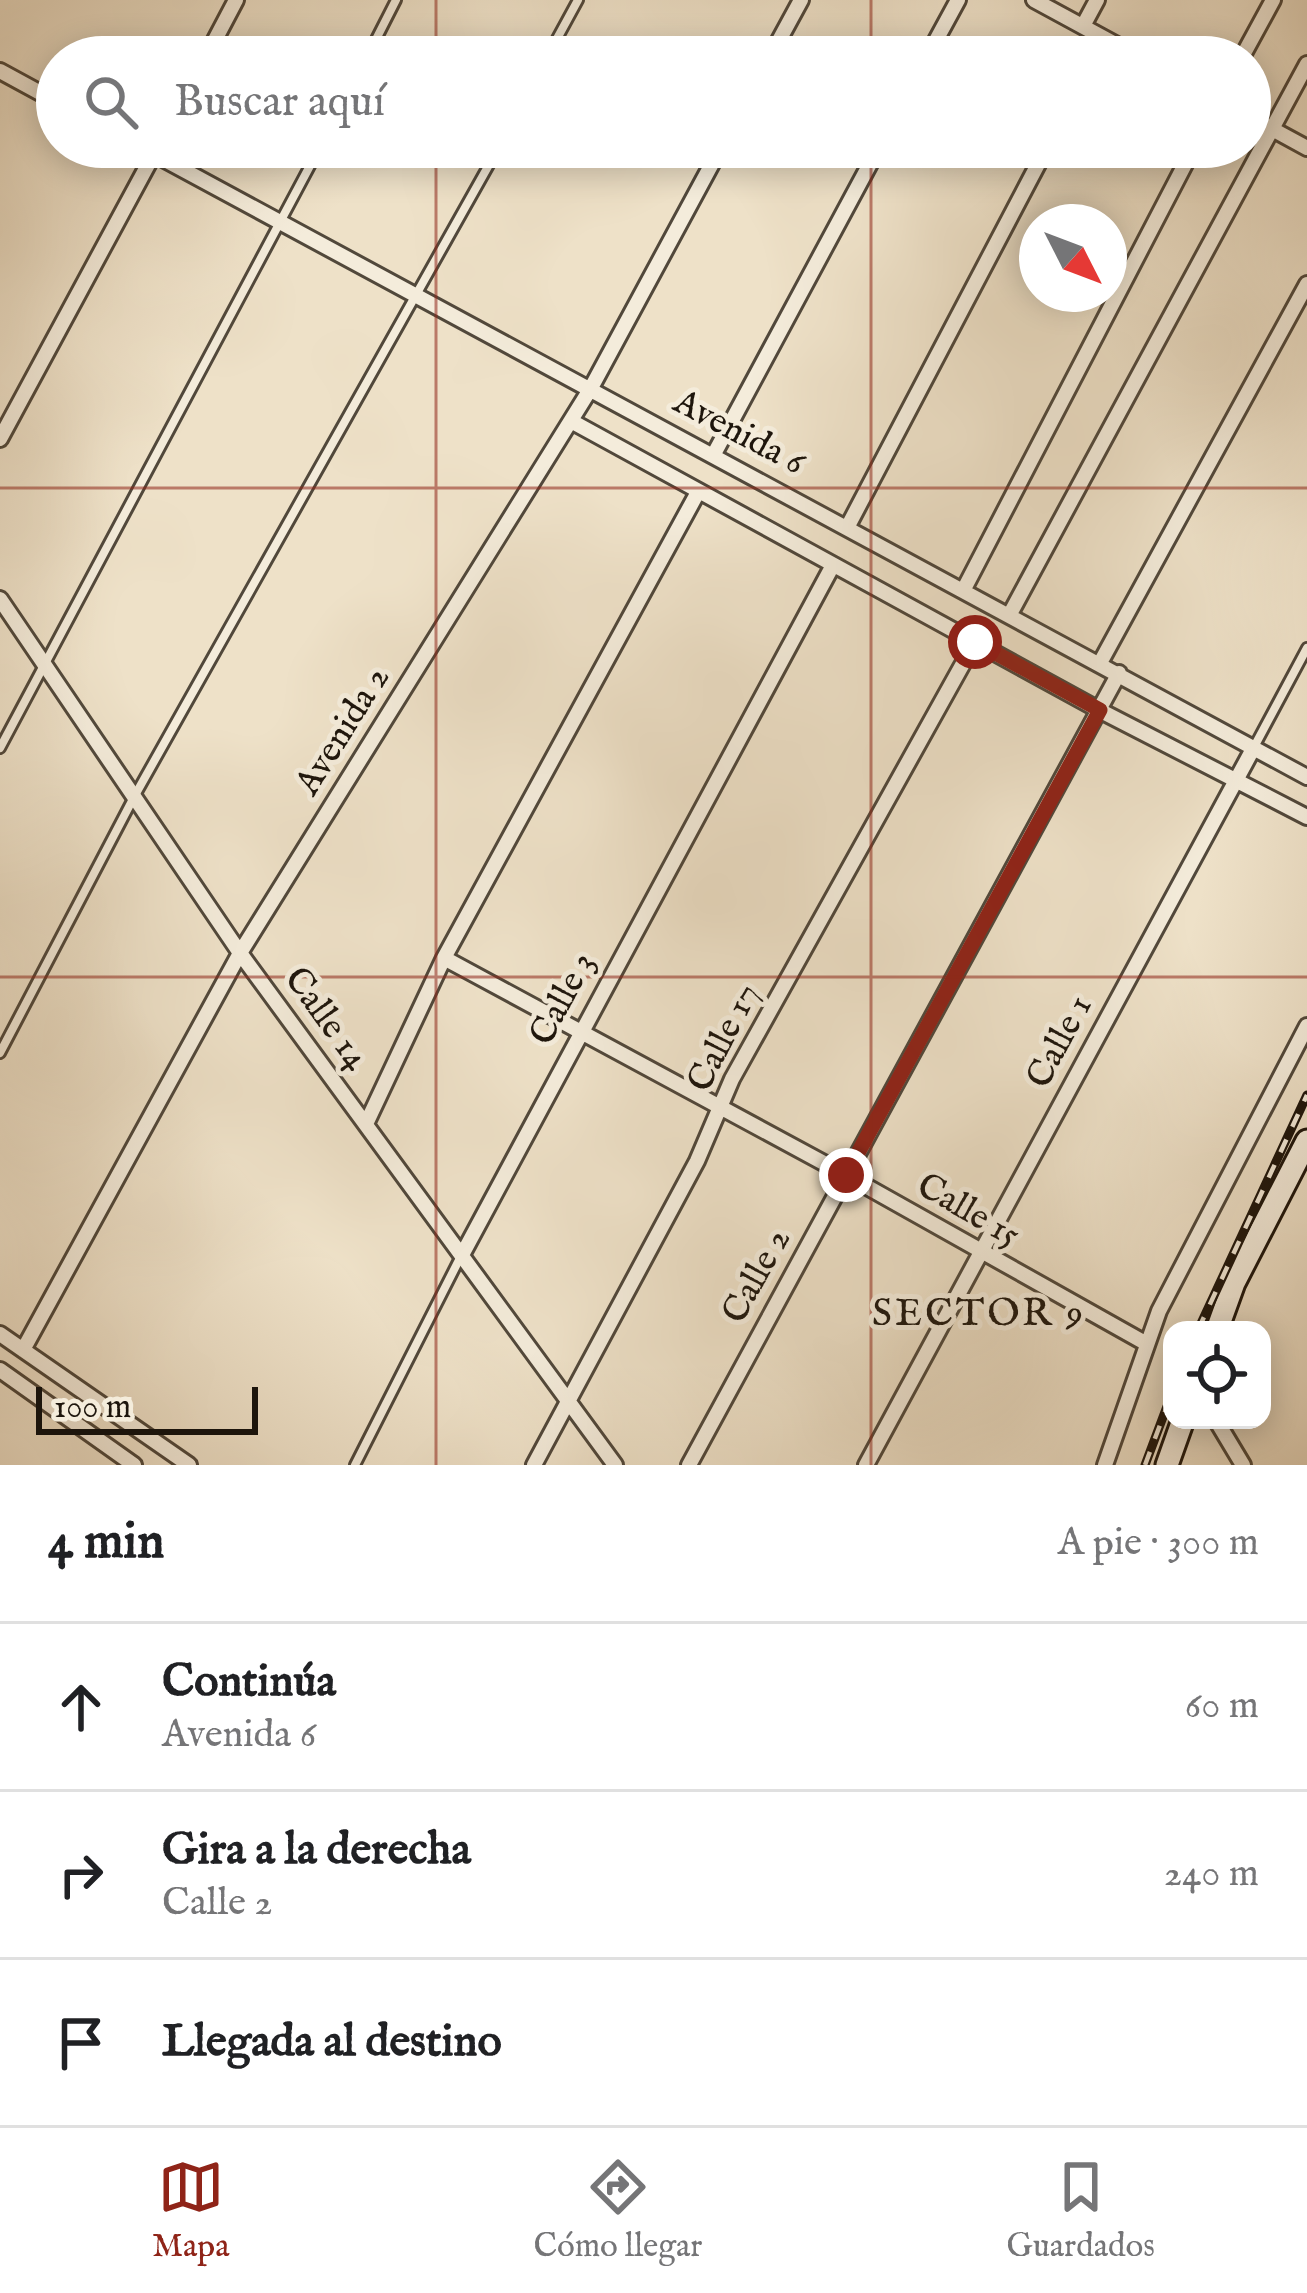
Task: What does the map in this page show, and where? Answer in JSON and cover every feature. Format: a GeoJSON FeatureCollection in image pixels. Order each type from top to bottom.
{"type":"FeatureCollection","features":[{"type":"Feature","properties":{"kind":"main road"},"geometry":{"type":"LineString","coordinates":[[1219,1321],[1234,1283],[1307,1142]]}},
{"type":"Feature","properties":{"kind":"main road"},"geometry":{"type":"LineString","coordinates":[[1167,1465],[1181,1429]]}},
{"type":"Feature","properties":{"kind":"street"},"geometry":{"type":"LineString","coordinates":[[217,36],[236,0]]}},
{"type":"Feature","properties":{"kind":"street"},"geometry":{"type":"LineString","coordinates":[[781,36],[801,0]]}},
{"type":"Feature","properties":{"kind":"street"},"geometry":{"type":"LineString","coordinates":[[938,36],[958,0]]}},
{"type":"Feature","properties":{"kind":"street"},"geometry":{"type":"LineString","coordinates":[[1034,0],[1100,36]]}},
{"type":"Feature","properties":{"kind":"street"},"geometry":{"type":"LineString","coordinates":[[1083,26],[1097,0]]}},
{"type":"Feature","properties":{"kind":"street"},"geometry":{"type":"LineString","coordinates":[[1253,36],[1273,0]]}},
{"type":"Feature","properties":{"kind":"street"},"geometry":{"type":"LineString","coordinates":[[1307,64],[1272,129],[1307,148]]}},
{"type":"Feature","properties":{"kind":"street"},"geometry":{"type":"LineString","coordinates":[[0,71],[36,91]]}},
{"type":"Feature","properties":{"kind":"street"},"geometry":{"type":"LineString","coordinates":[[0,439],[141,168]]}},
{"type":"Feature","properties":{"kind":"street","name":"Avenida 6"},"geometry":{"type":"LineString","coordinates":[[185,168],[1307,777]]}},
{"type":"Feature","properties":{"kind":"street","name":"Avenida 2"},"geometry":{"type":"LineString","coordinates":[[23,1350],[240,953],[591,388],[710,168]]}},
{"type":"Feature","properties":{"kind":"street"},"geometry":{"type":"LineString","coordinates":[[714,454],[868,168]]}},
{"type":"Feature","properties":{"kind":"street"},"geometry":{"type":"LineString","coordinates":[[848,526],[1036,168]]}},
{"type":"Feature","properties":{"kind":"street"},"geometry":{"type":"LineString","coordinates":[[964,589],[1183,168]]}},
{"type":"Feature","properties":{"kind":"street"},"geometry":{"type":"LineString","coordinates":[[1010,614],[1251,168]]}},
{"type":"Feature","properties":{"kind":"street"},"geometry":{"type":"LineString","coordinates":[[1100,663],[1307,284]]}},
{"type":"Feature","properties":{"kind":"street","name":"Avenida 6"},"geometry":{"type":"LineString","coordinates":[[571,421],[1100,710],[1307,817]]}},
{"type":"Feature","properties":{"kind":"street"},"geometry":{"type":"LineString","coordinates":[[366,1124],[444,958],[698,492]]}},
{"type":"Feature","properties":{"kind":"street","name":"Calle 3"},"geometry":{"type":"LineString","coordinates":[[462,1255],[833,565]]}},
{"type":"Feature","properties":{"kind":"street","name":"Calle 14"},"geometry":{"type":"LineString","coordinates":[[0,599],[240,953],[615,1465]]}},
{"type":"Feature","properties":{"kind":"street","name":"Calle 17"},"geometry":{"type":"LineString","coordinates":[[534,1465],[697,1161],[732,1079],[975,642]]}},
{"type":"Feature","properties":{"kind":"street","name":"Calle 2"},"geometry":{"type":"LineString","coordinates":[[689,1465],[1119,673]]}},
{"type":"Feature","properties":{"kind":"street","name":"Calle 1"},"geometry":{"type":"LineString","coordinates":[[866,1465],[1254,747]]}},
{"type":"Feature","properties":{"kind":"street","name":"Calle 15"},"geometry":{"type":"LineString","coordinates":[[444,958],[1147,1344]]}},
{"type":"Feature","properties":{"kind":"street"},"geometry":{"type":"LineString","coordinates":[[1105,1465],[1147,1344],[1216,1195],[1307,1026]]}},
{"type":"Feature","properties":{"kind":"street"},"geometry":{"type":"LineString","coordinates":[[0,1334],[189,1465]]}},
{"type":"Feature","properties":{"kind":"street"},"geometry":{"type":"LineString","coordinates":[[0,1370],[134,1465]]}},
{"type":"Feature","properties":{"kind":"street"},"geometry":{"type":"LineString","coordinates":[[1221,1429],[1243,1465]]}},
{"type":"Feature","properties":{"kind":"lane"},"geometry":{"type":"LineString","coordinates":[[378,36],[396,0]]}},
{"type":"Feature","properties":{"kind":"lane"},"geometry":{"type":"LineString","coordinates":[[558,36],[578,0]]}},
{"type":"Feature","properties":{"kind":"lane"},"geometry":{"type":"LineString","coordinates":[[0,748],[309,168]]}},
{"type":"Feature","properties":{"kind":"lane"},"geometry":{"type":"LineString","coordinates":[[0,1053],[134,797],[488,168]]}},
{"type":"Feature","properties":{"kind":"lane","name":"Calle 1"},"geometry":{"type":"LineString","coordinates":[[1254,747],[1307,648]]}},
{"type":"Feature","properties":{"kind":"lane","name":"Calle 3"},"geometry":{"type":"LineString","coordinates":[[355,1465],[462,1255]]}},
{"type":"Feature","properties":{"kind":"railway"},"geometry":{"type":"LineString","coordinates":[[1202,1321],[1307,1095]]}},
{"type":"Feature","properties":{"kind":"railway"},"geometry":{"type":"LineString","coordinates":[[1145,1465],[1163,1417]]}},
{"type":"Feature","properties":{"kind":"district","name":"SECTOR 9"},"geometry":{"type":"Point","coordinates":[979,1314]}},
{"type":"Feature","properties":{"kind":"route"},"geometry":{"type":"LineString","coordinates":[[846,1175],[1100,710],[975,642]]}}]}
